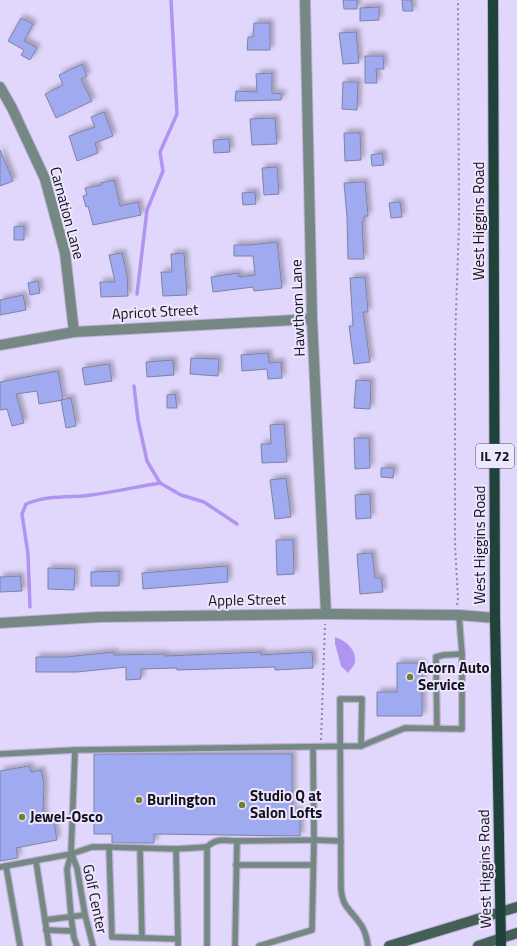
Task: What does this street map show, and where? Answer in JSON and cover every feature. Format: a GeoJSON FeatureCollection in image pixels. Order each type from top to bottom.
{"type":"FeatureCollection","features":[{"type":"Feature","properties":{"kind":"main road","name":"West Higgins Road"},"geometry":{"type":"LineString","coordinates":[[494,0],[495,618],[501,942]]}},
{"type":"Feature","properties":{"kind":"main road"},"geometry":{"type":"LineString","coordinates":[[389,946],[517,907]]}},
{"type":"Feature","properties":{"kind":"main road"},"geometry":{"type":"LineString","coordinates":[[478,946],[501,942],[517,933]]}},
{"type":"Feature","properties":{"kind":"street","name":"Hawthorn Lane"},"geometry":{"type":"LineString","coordinates":[[305,0],[312,319],[326,614]]}},
{"type":"Feature","properties":{"kind":"street","name":"Carnation Lane"},"geometry":{"type":"LineString","coordinates":[[0,87],[12,108],[45,179],[65,253],[74,332]]}},
{"type":"Feature","properties":{"kind":"street","name":"Apricot Street"},"geometry":{"type":"LineString","coordinates":[[0,345],[74,332],[312,319]]}},
{"type":"Feature","properties":{"kind":"street","name":"Apple Street"},"geometry":{"type":"LineString","coordinates":[[0,624],[99,617],[326,614],[495,618]]}},
{"type":"Feature","properties":{"kind":"lane"},"geometry":{"type":"LineString","coordinates":[[0,754],[74,750],[361,746],[405,728],[462,729],[462,654],[459,616]]}},
{"type":"Feature","properties":{"kind":"lane"},"geometry":{"type":"LineString","coordinates":[[437,728],[436,657],[462,654]]}},
{"type":"Feature","properties":{"kind":"lane"},"geometry":{"type":"LineString","coordinates":[[361,746],[362,699],[340,699],[340,889],[342,900],[360,923],[367,939],[368,946]]}},
{"type":"Feature","properties":{"kind":"lane"},"geometry":{"type":"LineString","coordinates":[[259,946],[312,930],[314,840],[313,747]]}},
{"type":"Feature","properties":{"kind":"lane"},"geometry":{"type":"LineString","coordinates":[[72,854],[74,750]]}},
{"type":"Feature","properties":{"kind":"lane"},"geometry":{"type":"LineString","coordinates":[[20,946],[3,866],[72,854],[92,847],[176,849],[207,847],[213,841],[226,840],[341,841]]}},
{"type":"Feature","properties":{"kind":"lane"},"geometry":{"type":"LineString","coordinates":[[235,946],[237,841]]}},
{"type":"Feature","properties":{"kind":"lane"},"geometry":{"type":"LineString","coordinates":[[109,847],[112,937],[178,939]]}},
{"type":"Feature","properties":{"kind":"lane"},"geometry":{"type":"LineString","coordinates":[[207,847],[207,946]]}},
{"type":"Feature","properties":{"kind":"lane"},"geometry":{"type":"LineString","coordinates":[[140,848],[142,937]]}},
{"type":"Feature","properties":{"kind":"lane"},"geometry":{"type":"LineString","coordinates":[[176,849],[178,946]]}},
{"type":"Feature","properties":{"kind":"lane","name":"Golf Center"},"geometry":{"type":"LineString","coordinates":[[72,854],[77,868],[85,915],[93,946]]}},
{"type":"Feature","properties":{"kind":"lane","name":"Golf Center"},"geometry":{"type":"LineString","coordinates":[[72,854],[67,869],[71,916],[77,946]]}},
{"type":"Feature","properties":{"kind":"lane"},"geometry":{"type":"LineString","coordinates":[[36,861],[49,946]]}},
{"type":"Feature","properties":{"kind":"lane"},"geometry":{"type":"LineString","coordinates":[[236,865],[313,865]]}},
{"type":"Feature","properties":{"kind":"lane"},"geometry":{"type":"LineString","coordinates":[[44,920],[85,915]]}},
{"type":"Feature","properties":{"kind":"lane"},"geometry":{"type":"LineString","coordinates":[[46,930],[73,931]]}},
{"type":"Feature","properties":{"kind":"path"},"geometry":{"type":"LineString","coordinates":[[458,0],[460,216],[455,341],[455,545],[458,598],[457,605],[459,616]]}},
{"type":"Feature","properties":{"kind":"path"},"geometry":{"type":"LineString","coordinates":[[321,747],[326,614]]}},
{"type":"Feature","properties":{"kind":"shaded area"},"geometry":{"type":"Polygon","coordinates":[[[335,637],[343,640],[350,646],[354,653],[355,662],[348,673],[341,666],[335,644],[335,637]]]}},
{"type":"Feature","properties":{"kind":"building"},"geometry":{"type":"Polygon","coordinates":[[[343,0],[357,0],[357,9],[344,9],[343,0]]]}},
{"type":"Feature","properties":{"kind":"building"},"geometry":{"type":"Polygon","coordinates":[[[402,0],[411,0],[413,11],[403,11],[402,0]]]}},
{"type":"Feature","properties":{"kind":"building"},"geometry":{"type":"Polygon","coordinates":[[[379,7],[379,20],[360,21],[360,8],[379,7]]]}},
{"type":"Feature","properties":{"kind":"building"},"geometry":{"type":"Polygon","coordinates":[[[21,18],[33,24],[24,41],[37,48],[30,60],[21,55],[24,50],[8,41],[21,18]]]}},
{"type":"Feature","properties":{"kind":"building"},"geometry":{"type":"Polygon","coordinates":[[[254,23],[270,23],[270,50],[247,50],[248,37],[253,37],[254,23]]]}},
{"type":"Feature","properties":{"kind":"building"},"geometry":{"type":"Polygon","coordinates":[[[356,32],[359,63],[343,64],[339,33],[356,32]]]}},
{"type":"Feature","properties":{"kind":"building"},"geometry":{"type":"Polygon","coordinates":[[[365,56],[383,56],[384,69],[376,69],[377,83],[365,83],[365,56]]]}},
{"type":"Feature","properties":{"kind":"building"},"geometry":{"type":"Polygon","coordinates":[[[82,64],[87,76],[81,79],[92,101],[56,118],[45,94],[63,85],[59,75],[82,64]]]}},
{"type":"Feature","properties":{"kind":"building"},"geometry":{"type":"Polygon","coordinates":[[[272,73],[272,93],[282,94],[281,100],[235,101],[236,91],[257,92],[256,74],[272,73]]]}},
{"type":"Feature","properties":{"kind":"building"},"geometry":{"type":"Polygon","coordinates":[[[343,82],[358,82],[357,110],[342,109],[343,82]]]}},
{"type":"Feature","properties":{"kind":"building"},"geometry":{"type":"Polygon","coordinates":[[[104,112],[113,136],[95,143],[98,153],[77,161],[69,136],[95,127],[91,117],[104,112]]]}},
{"type":"Feature","properties":{"kind":"building"},"geometry":{"type":"Polygon","coordinates":[[[275,118],[277,144],[252,145],[250,119],[275,118]]]}},
{"type":"Feature","properties":{"kind":"building"},"geometry":{"type":"Polygon","coordinates":[[[344,133],[360,133],[361,160],[345,161],[344,133]]]}},
{"type":"Feature","properties":{"kind":"building"},"geometry":{"type":"Polygon","coordinates":[[[229,139],[230,152],[214,153],[213,140],[229,139]]]}},
{"type":"Feature","properties":{"kind":"building"},"geometry":{"type":"Polygon","coordinates":[[[0,150],[13,181],[0,186],[0,150]]]}},
{"type":"Feature","properties":{"kind":"building"},"geometry":{"type":"Polygon","coordinates":[[[382,153],[384,165],[372,166],[371,155],[382,153]]]}},
{"type":"Feature","properties":{"kind":"building"},"geometry":{"type":"Polygon","coordinates":[[[277,167],[279,194],[264,195],[262,168],[277,167]]]}},
{"type":"Feature","properties":{"kind":"building"},"geometry":{"type":"Polygon","coordinates":[[[114,180],[120,206],[138,202],[141,215],[93,225],[88,206],[86,207],[83,196],[87,195],[85,188],[102,185],[101,183],[114,180]]]}},
{"type":"Feature","properties":{"kind":"building"},"geometry":{"type":"Polygon","coordinates":[[[365,182],[368,216],[364,216],[364,221],[362,222],[364,259],[348,259],[347,217],[344,183],[365,182]]]}},
{"type":"Feature","properties":{"kind":"building"},"geometry":{"type":"Polygon","coordinates":[[[255,192],[256,204],[243,205],[242,193],[255,192]]]}},
{"type":"Feature","properties":{"kind":"building"},"geometry":{"type":"Polygon","coordinates":[[[400,202],[402,217],[391,218],[389,203],[400,202]]]}},
{"type":"Feature","properties":{"kind":"building"},"geometry":{"type":"Polygon","coordinates":[[[24,226],[24,240],[14,240],[14,227],[24,226]]]}},
{"type":"Feature","properties":{"kind":"building"},"geometry":{"type":"Polygon","coordinates":[[[277,242],[282,288],[254,291],[253,287],[213,292],[211,277],[238,273],[239,277],[255,275],[253,256],[234,256],[234,245],[277,242]]]}},
{"type":"Feature","properties":{"kind":"building"},"geometry":{"type":"Polygon","coordinates":[[[122,253],[127,275],[128,296],[101,297],[100,282],[115,282],[109,255],[122,253]]]}},
{"type":"Feature","properties":{"kind":"building"},"geometry":{"type":"Polygon","coordinates":[[[184,253],[187,295],[163,296],[161,272],[172,272],[171,254],[184,253]]]}},
{"type":"Feature","properties":{"kind":"building"},"geometry":{"type":"Polygon","coordinates":[[[365,277],[368,312],[363,312],[370,362],[354,364],[349,326],[353,326],[350,278],[365,277]]]}},
{"type":"Feature","properties":{"kind":"building"},"geometry":{"type":"Polygon","coordinates":[[[38,281],[40,293],[30,295],[28,283],[38,281]]]}},
{"type":"Feature","properties":{"kind":"building"},"geometry":{"type":"Polygon","coordinates":[[[23,295],[26,310],[0,315],[0,300],[23,295]]]}},
{"type":"Feature","properties":{"kind":"building"},"geometry":{"type":"Polygon","coordinates":[[[268,353],[269,363],[281,362],[282,378],[268,379],[267,369],[242,371],[241,355],[268,353]]]}},
{"type":"Feature","properties":{"kind":"building"},"geometry":{"type":"Polygon","coordinates":[[[191,358],[219,359],[218,376],[190,374],[191,358]]]}},
{"type":"Feature","properties":{"kind":"building"},"geometry":{"type":"Polygon","coordinates":[[[173,360],[174,375],[147,377],[146,362],[173,360]]]}},
{"type":"Feature","properties":{"kind":"building"},"geometry":{"type":"Polygon","coordinates":[[[109,364],[112,381],[85,385],[82,368],[109,364]]]}},
{"type":"Feature","properties":{"kind":"building"},"geometry":{"type":"Polygon","coordinates":[[[58,371],[63,400],[39,404],[37,391],[16,394],[24,423],[12,426],[7,409],[0,410],[0,382],[58,371]]]}},
{"type":"Feature","properties":{"kind":"building"},"geometry":{"type":"Polygon","coordinates":[[[356,380],[371,381],[370,409],[354,408],[356,380]]]}},
{"type":"Feature","properties":{"kind":"building"},"geometry":{"type":"Polygon","coordinates":[[[175,394],[177,408],[167,408],[167,395],[175,394]]]}},
{"type":"Feature","properties":{"kind":"building"},"geometry":{"type":"Polygon","coordinates":[[[71,398],[76,426],[66,428],[61,400],[71,398]]]}},
{"type":"Feature","properties":{"kind":"building"},"geometry":{"type":"Polygon","coordinates":[[[284,424],[287,462],[262,463],[261,444],[271,444],[270,425],[284,424]]]}},
{"type":"Feature","properties":{"kind":"building"},"geometry":{"type":"Polygon","coordinates":[[[354,438],[369,438],[370,468],[355,469],[354,438]]]}},
{"type":"Feature","properties":{"kind":"building"},"geometry":{"type":"Polygon","coordinates":[[[381,468],[394,468],[393,478],[381,477],[381,468]]]}},
{"type":"Feature","properties":{"kind":"building"},"geometry":{"type":"Polygon","coordinates":[[[286,478],[291,517],[275,519],[270,480],[286,478]]]}},
{"type":"Feature","properties":{"kind":"building"},"geometry":{"type":"Polygon","coordinates":[[[370,494],[371,518],[356,519],[355,495],[370,494]]]}},
{"type":"Feature","properties":{"kind":"building"},"geometry":{"type":"Polygon","coordinates":[[[276,540],[293,540],[294,574],[277,575],[276,540]]]}},
{"type":"Feature","properties":{"kind":"building"},"geometry":{"type":"Polygon","coordinates":[[[372,553],[375,578],[381,578],[383,592],[360,594],[357,554],[372,553]]]}},
{"type":"Feature","properties":{"kind":"building"},"geometry":{"type":"Polygon","coordinates":[[[227,566],[228,582],[143,589],[142,573],[227,566]]]}},
{"type":"Feature","properties":{"kind":"building"},"geometry":{"type":"Polygon","coordinates":[[[48,568],[75,569],[74,590],[48,589],[48,568]]]}},
{"type":"Feature","properties":{"kind":"building"},"geometry":{"type":"Polygon","coordinates":[[[119,571],[119,586],[91,586],[91,572],[119,571]]]}},
{"type":"Feature","properties":{"kind":"building"},"geometry":{"type":"Polygon","coordinates":[[[20,576],[22,591],[0,592],[0,577],[20,576]]]}},
{"type":"Feature","properties":{"kind":"building"},"geometry":{"type":"Polygon","coordinates":[[[114,652],[114,655],[165,654],[165,656],[261,652],[261,655],[312,652],[313,668],[275,670],[275,667],[177,670],[177,668],[141,669],[141,679],[126,680],[126,667],[77,672],[36,672],[36,657],[65,657],[114,652]]]}},
{"type":"Feature","properties":{"kind":"building","name":"Acorn Auto Service"},"geometry":{"type":"Polygon","coordinates":[[[397,663],[422,663],[422,716],[377,716],[377,692],[397,692],[397,663]]]}},
{"type":"Feature","properties":{"kind":"building"},"geometry":{"type":"Polygon","coordinates":[[[94,754],[292,754],[292,811],[300,811],[300,836],[154,834],[154,843],[112,843],[112,834],[94,834],[94,754]]]}},
{"type":"Feature","properties":{"kind":"building","name":"Jewel-Osco"},"geometry":{"type":"Polygon","coordinates":[[[29,766],[31,772],[41,770],[44,784],[43,811],[46,823],[54,822],[57,840],[16,848],[18,858],[0,861],[0,771],[29,766]]]}},
{"type":"Feature","properties":{"kind":"waterway"},"geometry":{"type":"LineString","coordinates":[[137,294],[147,210],[163,171],[160,152],[177,114],[171,0]]}},
{"type":"Feature","properties":{"kind":"waterway"},"geometry":{"type":"LineString","coordinates":[[134,386],[138,420],[147,461],[160,483]]}},
{"type":"Feature","properties":{"kind":"waterway"},"geometry":{"type":"LineString","coordinates":[[160,483],[181,495],[204,502],[237,524]]}},
{"type":"Feature","properties":{"kind":"waterway"},"geometry":{"type":"LineString","coordinates":[[30,607],[28,554],[22,514],[26,504],[47,498],[93,495],[160,483]]}},
{"type":"Feature","properties":{"kind":"place","name":"Acorn Auto Service"},"geometry":{"type":"Point","coordinates":[410,677]}},
{"type":"Feature","properties":{"kind":"place","name":"Burlington"},"geometry":{"type":"Point","coordinates":[139,800]}},
{"type":"Feature","properties":{"kind":"place","name":"Studio Q at Salon Lofts"},"geometry":{"type":"Point","coordinates":[242,805]}},
{"type":"Feature","properties":{"kind":"place","name":"Jewel-Osco"},"geometry":{"type":"Point","coordinates":[22,817]}}]}
